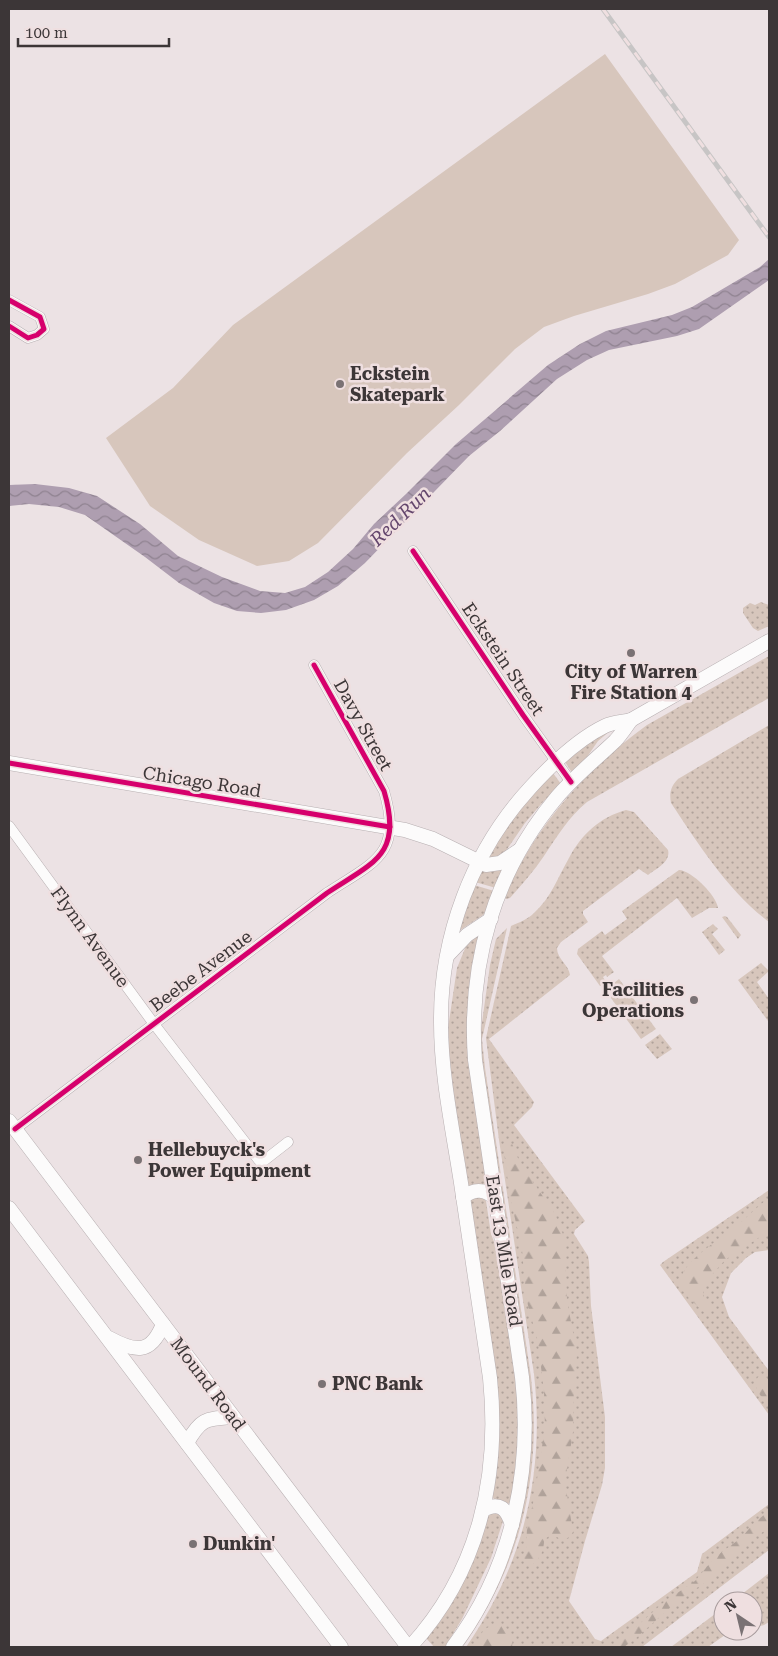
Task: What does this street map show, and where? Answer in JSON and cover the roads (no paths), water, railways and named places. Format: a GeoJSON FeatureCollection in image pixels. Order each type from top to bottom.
{"type":"FeatureCollection","features":[{"type":"Feature","properties":{"kind":"main road"},"geometry":{"type":"LineString","coordinates":[[631,720],[616,740],[587,765],[571,782],[544,814],[521,849],[508,859],[493,866],[478,861],[515,805],[556,762],[578,744],[606,726],[631,720],[769,641]]}},
{"type":"Feature","properties":{"kind":"main road","name":"Chicago Road"},"geometry":{"type":"LineString","coordinates":[[9,763],[390,828],[433,839],[478,861]]}},
{"type":"Feature","properties":{"kind":"main road","name":"East 13 Mile Road"},"geometry":{"type":"LineString","coordinates":[[453,1647],[486,1594],[505,1549],[519,1496],[524,1457],[525,1398],[475,1060],[473,1027],[477,973],[490,919],[521,849]]}},
{"type":"Feature","properties":{"kind":"main road","name":"East 13 Mile Road"},"geometry":{"type":"LineString","coordinates":[[409,1647],[437,1613],[457,1579],[474,1541],[483,1510],[492,1462],[493,1404],[442,1054],[441,1004],[447,956],[457,916],[478,861]]}},
{"type":"Feature","properties":{"kind":"main road"},"geometry":{"type":"LineString","coordinates":[[447,956],[467,935],[490,919]]}},
{"type":"Feature","properties":{"kind":"main road","name":"Mound Road"},"geometry":{"type":"LineString","coordinates":[[12,1125],[409,1647]]}},
{"type":"Feature","properties":{"kind":"main road"},"geometry":{"type":"LineString","coordinates":[[463,1197],[479,1190],[490,1193],[496,1199]]}},
{"type":"Feature","properties":{"kind":"main road"},"geometry":{"type":"LineString","coordinates":[[9,1208],[341,1647]]}},
{"type":"Feature","properties":{"kind":"main road"},"geometry":{"type":"LineString","coordinates":[[106,1337],[121,1345],[140,1349],[151,1344],[156,1339],[163,1324]]}},
{"type":"Feature","properties":{"kind":"main road"},"geometry":{"type":"LineString","coordinates":[[187,1443],[200,1423],[213,1419],[233,1417]]}},
{"type":"Feature","properties":{"kind":"main road"},"geometry":{"type":"LineString","coordinates":[[483,1510],[493,1506],[502,1507],[510,1516],[512,1526]]}},
{"type":"Feature","properties":{"kind":"street"},"geometry":{"type":"LineString","coordinates":[[9,300],[40,318],[44,329],[37,335],[28,338],[9,326]]}},
{"type":"Feature","properties":{"kind":"street","name":"Eckstein Street"},"geometry":{"type":"LineString","coordinates":[[413,551],[522,715],[571,782]]}},
{"type":"Feature","properties":{"kind":"street","name":"Davy Street"},"geometry":{"type":"LineString","coordinates":[[314,666],[384,791],[389,808],[390,828]]}},
{"type":"Feature","properties":{"kind":"street","name":"Flynn Avenue"},"geometry":{"type":"LineString","coordinates":[[9,826],[154,1024],[261,1163],[288,1142]]}},
{"type":"Feature","properties":{"kind":"street","name":"Beebe Avenue"},"geometry":{"type":"LineString","coordinates":[[12,1125],[154,1024],[327,893],[371,864],[383,853],[390,828]]}},
{"type":"Feature","properties":{"kind":"water","name":"Red Run"},"geometry":{"type":"Polygon","coordinates":[[[769,259],[769,280],[699,329],[677,336],[609,350],[587,360],[557,379],[500,431],[469,456],[365,563],[338,586],[314,600],[286,610],[261,613],[237,611],[214,603],[179,583],[85,515],[59,507],[29,504],[9,506],[9,485],[35,484],[69,488],[97,496],[140,524],[178,556],[222,577],[260,591],[285,593],[305,587],[328,572],[456,444],[548,365],[580,344],[606,331],[672,315],[692,307],[760,267],[769,259]]]}},
{"type":"Feature","properties":{"kind":"railway"},"geometry":{"type":"LineString","coordinates":[[603,9],[769,237]]}},
{"type":"Feature","properties":{"kind":"place","name":"Eckstein Skatepark"},"geometry":{"type":"Point","coordinates":[340,384]}},
{"type":"Feature","properties":{"kind":"place","name":"City of Warren Fire Station 4"},"geometry":{"type":"Point","coordinates":[631,653]}},
{"type":"Feature","properties":{"kind":"place","name":"Facilities Operations"},"geometry":{"type":"Point","coordinates":[694,1000]}},
{"type":"Feature","properties":{"kind":"place","name":"Hellebuyck's Power Equipment"},"geometry":{"type":"Point","coordinates":[138,1160]}},
{"type":"Feature","properties":{"kind":"place","name":"PNC Bank"},"geometry":{"type":"Point","coordinates":[322,1384]}},
{"type":"Feature","properties":{"kind":"place","name":"Dunkin'"},"geometry":{"type":"Point","coordinates":[193,1544]}}]}
